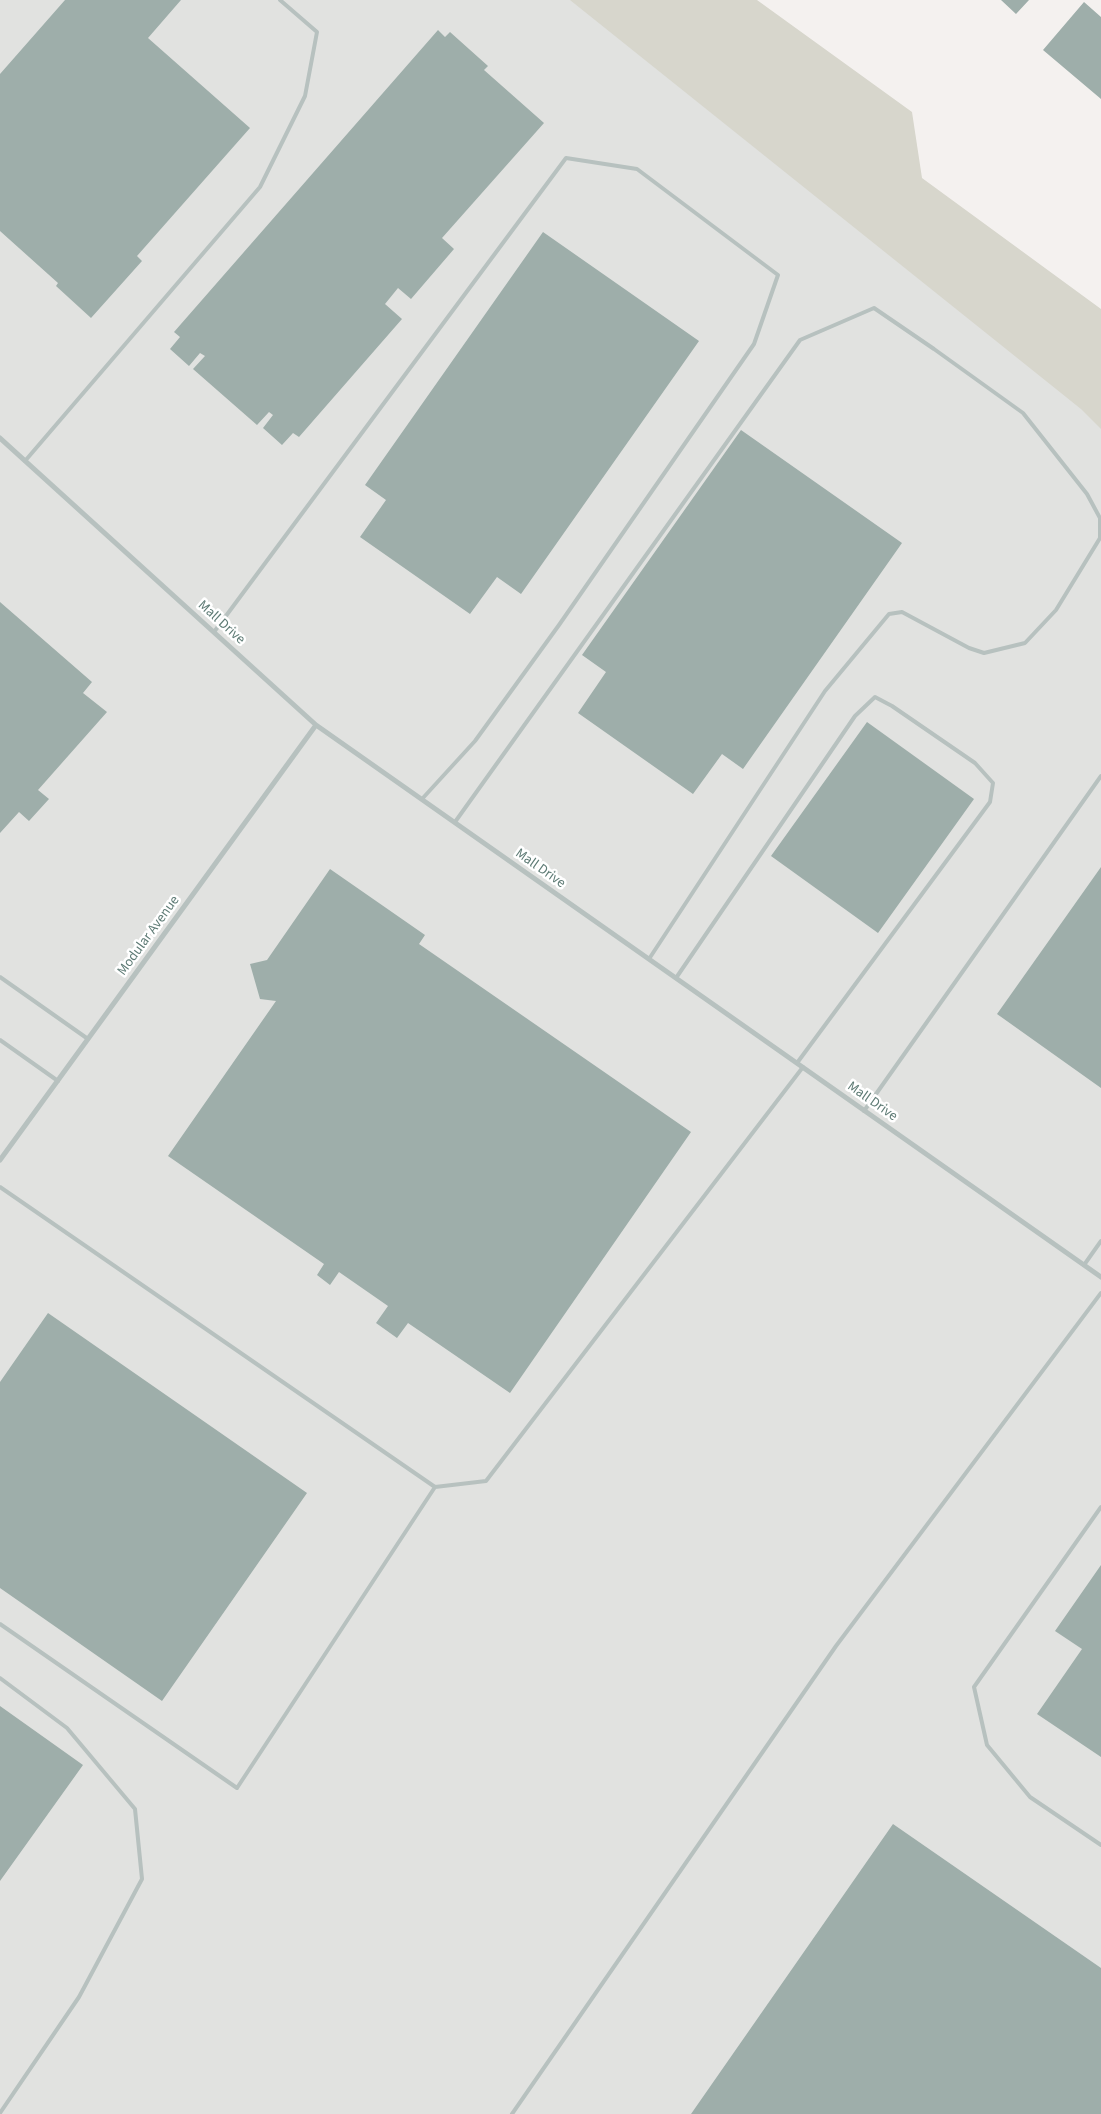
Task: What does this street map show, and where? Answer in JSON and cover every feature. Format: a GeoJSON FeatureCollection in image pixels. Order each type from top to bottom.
{"type":"FeatureCollection","features":[{"type":"Feature","properties":{"kind":"street","name":"Mall Drive"},"geometry":{"type":"LineString","coordinates":[[0,438],[316,725],[1101,1277]]}},
{"type":"Feature","properties":{"kind":"street","name":"Modular Avenue"},"geometry":{"type":"LineString","coordinates":[[0,1160],[316,725]]}},
{"type":"Feature","properties":{"kind":"lane"},"geometry":{"type":"LineString","coordinates":[[25,461],[260,186],[305,96],[317,32],[280,0]]}},
{"type":"Feature","properties":{"kind":"lane"},"geometry":{"type":"LineString","coordinates":[[214,632],[566,158],[637,169],[778,275],[754,344],[559,625],[475,741],[422,799]]}},
{"type":"Feature","properties":{"kind":"lane"},"geometry":{"type":"LineString","coordinates":[[455,822],[800,340],[874,308],[934,349],[1023,413],[1087,494],[1100,518],[1100,538],[1056,610],[1025,643],[984,653],[969,648],[902,612],[889,614],[825,690],[649,959]]}},
{"type":"Feature","properties":{"kind":"lane"},"geometry":{"type":"LineString","coordinates":[[676,978],[856,716],[875,697],[892,706],[976,763],[992,783],[990,802],[797,1063]]}},
{"type":"Feature","properties":{"kind":"lane"},"geometry":{"type":"LineString","coordinates":[[864,1110],[1101,776]]}},
{"type":"Feature","properties":{"kind":"lane"},"geometry":{"type":"LineString","coordinates":[[0,977],[88,1039]]}},
{"type":"Feature","properties":{"kind":"lane"},"geometry":{"type":"LineString","coordinates":[[0,1040],[58,1081]]}},
{"type":"Feature","properties":{"kind":"lane"},"geometry":{"type":"LineString","coordinates":[[0,1187],[435,1488],[486,1481],[803,1067]]}},
{"type":"Feature","properties":{"kind":"lane"},"geometry":{"type":"LineString","coordinates":[[1084,1265],[1101,1241]]}},
{"type":"Feature","properties":{"kind":"lane"},"geometry":{"type":"LineString","coordinates":[[512,2114],[836,1646],[1101,1293]]}},
{"type":"Feature","properties":{"kind":"lane"},"geometry":{"type":"LineString","coordinates":[[0,1624],[237,1788],[435,1488]]}},
{"type":"Feature","properties":{"kind":"lane"},"geometry":{"type":"LineString","coordinates":[[1101,1507],[974,1687],[987,1745],[1030,1798],[1101,1845]]}},
{"type":"Feature","properties":{"kind":"lane"},"geometry":{"type":"LineString","coordinates":[[0,1678],[67,1728],[134,1809],[142,1879],[79,1997],[0,2113]]}},
{"type":"Feature","properties":{"kind":"shaded area"},"geometry":{"type":"Polygon","coordinates":[[[0,0],[674,0],[1101,347],[1101,2114],[0,2114],[0,0]]]}},
{"type":"Feature","properties":{"kind":"shaded area"},"geometry":{"type":"Polygon","coordinates":[[[570,0],[757,0],[912,112],[922,178],[1101,309],[1101,429],[1081,409],[570,0]]]}},
{"type":"Feature","properties":{"kind":"building"},"geometry":{"type":"Polygon","coordinates":[[[65,0],[181,0],[148,38],[250,128],[137,256],[142,261],[91,318],[56,286],[58,283],[0,231],[0,74],[65,0]]]}},
{"type":"Feature","properties":{"kind":"building"},"geometry":{"type":"Polygon","coordinates":[[[1001,0],[1029,0],[1016,14],[1001,0]]]}},
{"type":"Feature","properties":{"kind":"building"},"geometry":{"type":"Polygon","coordinates":[[[1084,2],[1101,17],[1101,99],[1043,50],[1084,2]]]}},
{"type":"Feature","properties":{"kind":"building"},"geometry":{"type":"Polygon","coordinates":[[[438,30],[445,37],[450,32],[488,66],[484,70],[544,123],[442,238],[454,249],[411,299],[398,288],[385,304],[402,319],[299,437],[293,433],[282,445],[263,428],[273,415],[269,412],[257,425],[193,369],[205,356],[200,353],[189,366],[170,349],[180,337],[174,332],[438,30]]]}},
{"type":"Feature","properties":{"kind":"building"},"geometry":{"type":"Polygon","coordinates":[[[543,232],[699,341],[521,594],[497,577],[470,614],[360,537],[386,500],[365,485],[543,232]]]}},
{"type":"Feature","properties":{"kind":"building"},"geometry":{"type":"Polygon","coordinates":[[[741,430],[902,543],[743,769],[722,754],[693,794],[578,713],[606,672],[582,655],[741,430]]]}},
{"type":"Feature","properties":{"kind":"building"},"geometry":{"type":"Polygon","coordinates":[[[0,602],[92,682],[83,693],[107,712],[38,790],[49,799],[29,821],[19,812],[0,833],[0,602]]]}},
{"type":"Feature","properties":{"kind":"building"},"geometry":{"type":"Polygon","coordinates":[[[867,722],[974,799],[878,933],[771,856],[867,722]]]}},
{"type":"Feature","properties":{"kind":"building"},"geometry":{"type":"Polygon","coordinates":[[[1101,867],[1101,1088],[997,1014],[1101,867]]]}},
{"type":"Feature","properties":{"kind":"building"},"geometry":{"type":"Polygon","coordinates":[[[330,869],[425,935],[419,944],[691,1132],[510,1393],[408,1323],[397,1338],[376,1323],[388,1306],[339,1272],[330,1285],[317,1275],[324,1264],[168,1156],[276,1001],[260,999],[250,964],[267,960],[330,869]]]}},
{"type":"Feature","properties":{"kind":"building"},"geometry":{"type":"Polygon","coordinates":[[[48,1313],[307,1493],[162,1701],[0,1588],[0,1382],[48,1313]]]}},
{"type":"Feature","properties":{"kind":"building"},"geometry":{"type":"Polygon","coordinates":[[[1101,1565],[1101,1757],[1037,1714],[1082,1649],[1055,1631],[1101,1565]]]}},
{"type":"Feature","properties":{"kind":"building"},"geometry":{"type":"Polygon","coordinates":[[[0,1706],[83,1765],[0,1881],[0,1706]]]}},
{"type":"Feature","properties":{"kind":"building"},"geometry":{"type":"Polygon","coordinates":[[[893,1824],[1101,1968],[1101,2114],[691,2114],[893,1824]]]}}]}
